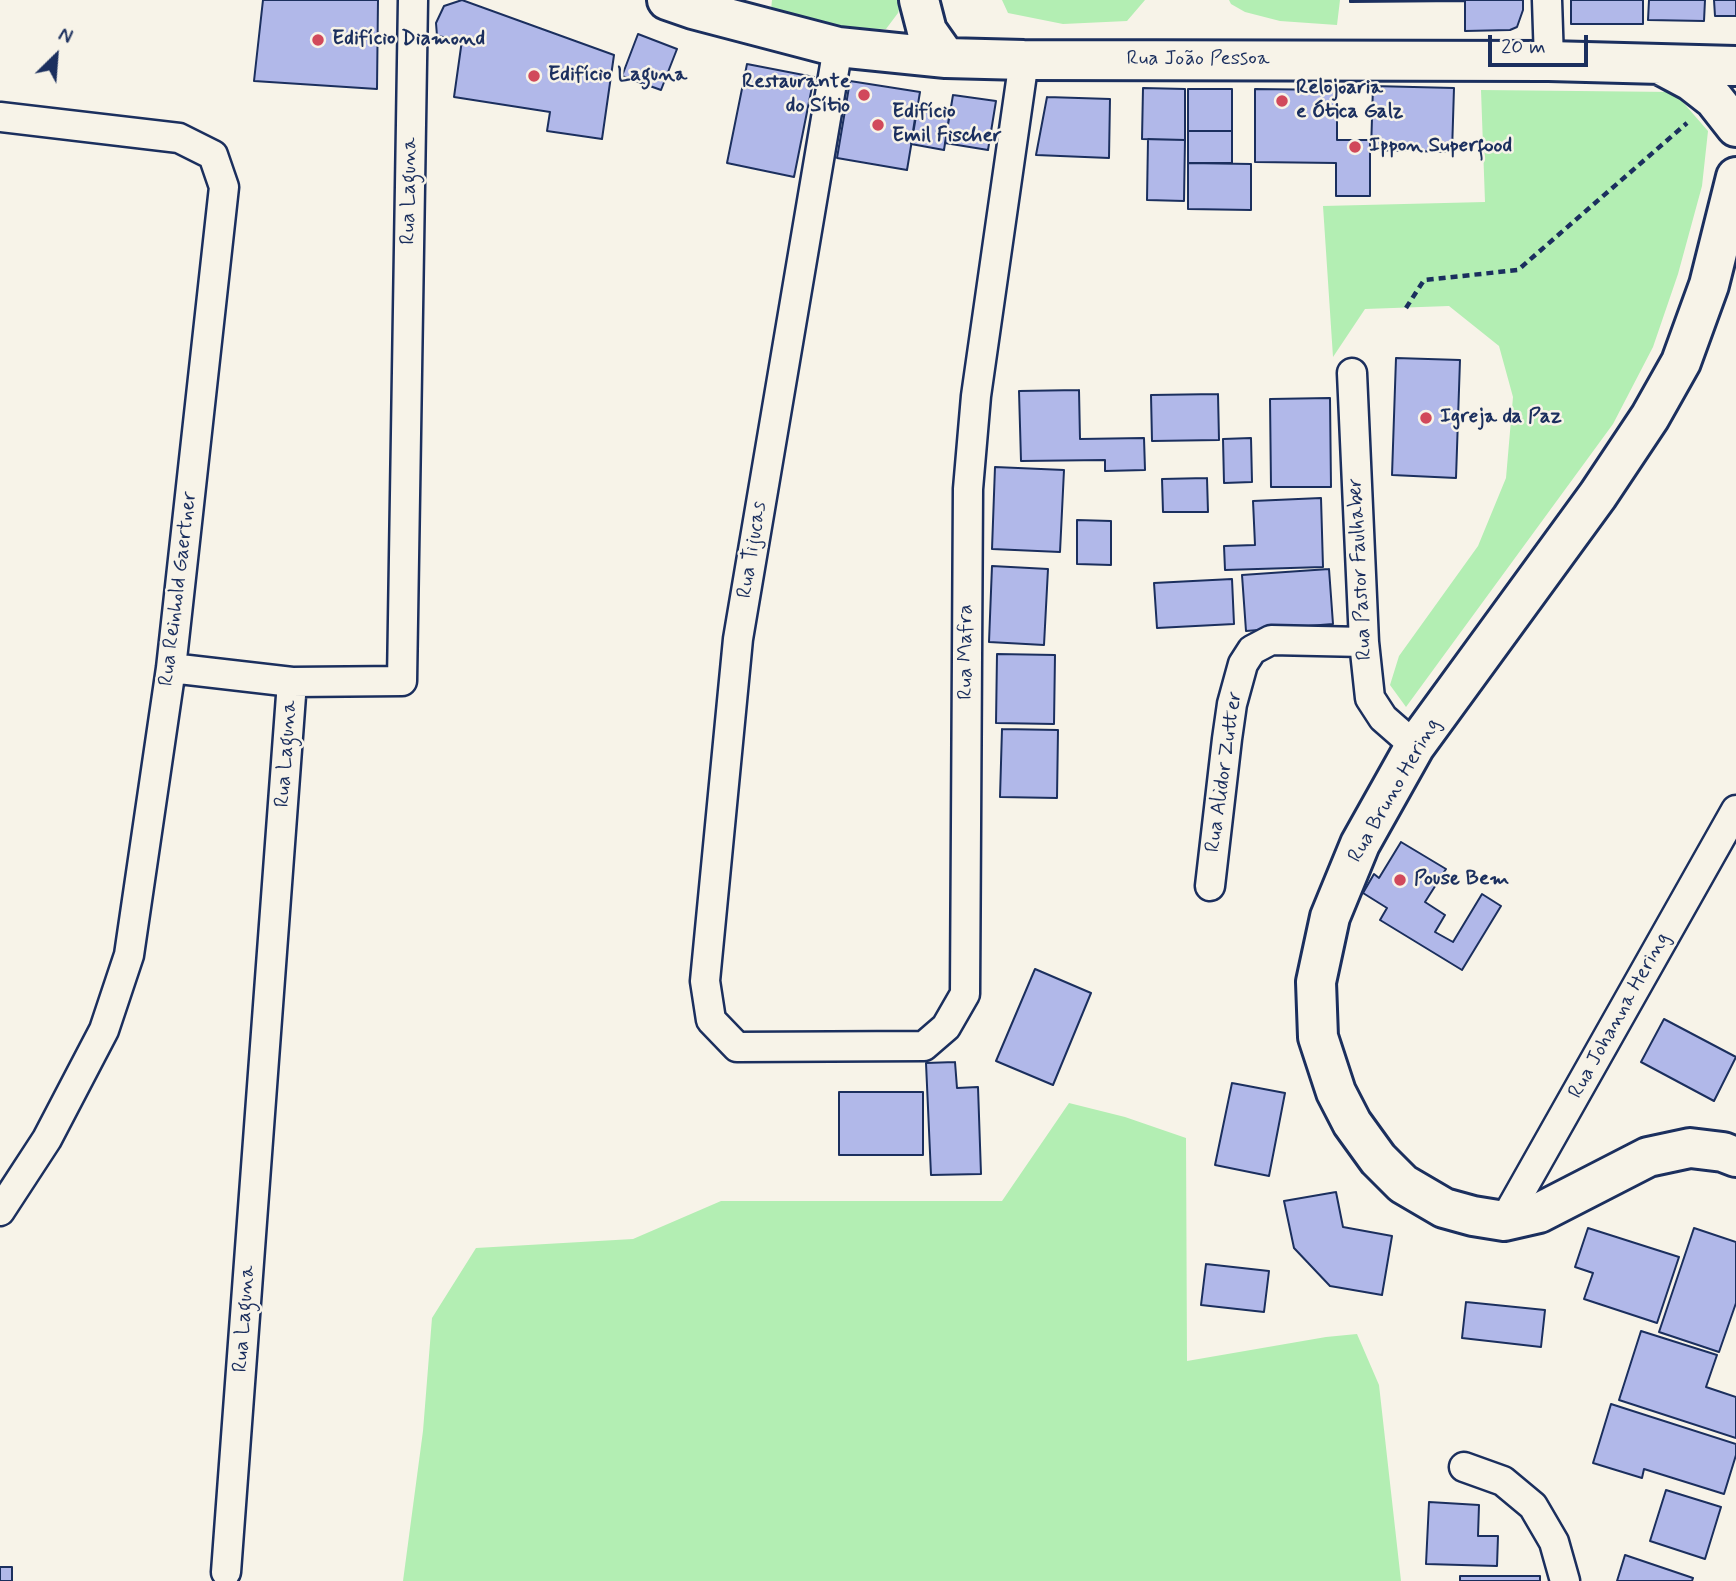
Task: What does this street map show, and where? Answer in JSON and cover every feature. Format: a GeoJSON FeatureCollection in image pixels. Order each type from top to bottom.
{"type":"FeatureCollection","features":[{"type":"Feature","properties":{"kind":"street","name":"Rua Laguna"},"geometry":{"type":"LineString","coordinates":[[226,1572],[292,682],[402,681],[413,0]]}},
{"type":"Feature","properties":{"kind":"street","name":"Rua João Pessoa"},"geometry":{"type":"LineString","coordinates":[[667,0],[838,47],[946,58],[1549,61],[1736,66]]}},
{"type":"Feature","properties":{"kind":"street"},"geometry":{"type":"LineString","coordinates":[[1547,0],[1549,61]]}},
{"type":"Feature","properties":{"kind":"street"},"geometry":{"type":"LineString","coordinates":[[877,51],[901,29],[919,2]]}},
{"type":"Feature","properties":{"kind":"street"},"geometry":{"type":"LineString","coordinates":[[919,2],[927,31],[946,58]]}},
{"type":"Feature","properties":{"kind":"street","name":"Rua Tijucas"},"geometry":{"type":"LineString","coordinates":[[737,1047],[711,1020],[705,981],[737,653],[838,47]]}},
{"type":"Feature","properties":{"kind":"street","name":"Rua Mafra"},"geometry":{"type":"LineString","coordinates":[[737,1047],[924,1046],[946,1027],[965,994],[968,489],[976,396],[1024,60]]}},
{"type":"Feature","properties":{"kind":"street"},"geometry":{"type":"LineString","coordinates":[[1656,63],[1691,80],[1725,113]]}},
{"type":"Feature","properties":{"kind":"street","name":"Rua Reinhold Gaertner"},"geometry":{"type":"LineString","coordinates":[[0,117],[179,138],[213,155],[224,187],[171,668],[129,956],[104,1030],[47,1139],[0,1211]]}},
{"type":"Feature","properties":{"kind":"street","name":"Rua Bruno Hering"},"geometry":{"type":"LineString","coordinates":[[1736,177],[1709,285],[1681,362],[1650,417],[1598,495],[1415,746],[1360,845],[1330,917],[1316,982],[1318,1037],[1336,1092],[1352,1123],[1378,1159],[1403,1184],[1444,1208],[1504,1221],[1539,1213],[1648,1157],[1690,1148],[1723,1152],[1736,1157]]}},
{"type":"Feature","properties":{"kind":"street","name":"Rua Pastor Faulhaber"},"geometry":{"type":"LineString","coordinates":[[1352,373],[1364,642],[1370,698],[1383,718],[1415,746]]}},
{"type":"Feature","properties":{"kind":"street","name":"Rua Alidor Zutter"},"geometry":{"type":"LineString","coordinates":[[1210,886],[1232,704],[1243,664],[1252,650],[1271,640],[1364,642]]}},
{"type":"Feature","properties":{"kind":"street"},"geometry":{"type":"LineString","coordinates":[[171,668],[292,682]]}},
{"type":"Feature","properties":{"kind":"street","name":"Rua Johanna Hering"},"geometry":{"type":"LineString","coordinates":[[1504,1221],[1736,810]]}},
{"type":"Feature","properties":{"kind":"street"},"geometry":{"type":"LineString","coordinates":[[1464,1467],[1503,1480],[1533,1506],[1554,1542],[1565,1581]]}},
{"type":"Feature","properties":{"kind":"path"},"geometry":{"type":"LineString","coordinates":[[1406,308],[1424,280],[1518,270],[1725,113]]}},
{"type":"Feature","properties":{"kind":"green space"},"geometry":{"type":"Polygon","coordinates":[[[772,0],[902,0],[898,13],[886,29],[842,28],[771,10],[772,0]]]}},
{"type":"Feature","properties":{"kind":"green space"},"geometry":{"type":"Polygon","coordinates":[[[1002,0],[1145,0],[1127,21],[1063,24],[1008,13],[1002,0]]]}},
{"type":"Feature","properties":{"kind":"green space"},"geometry":{"type":"Polygon","coordinates":[[[1229,0],[1340,0],[1337,25],[1280,21],[1245,12],[1229,0]]]}},
{"type":"Feature","properties":{"kind":"green space"},"geometry":{"type":"Polygon","coordinates":[[[1481,90],[1674,92],[1708,131],[1702,186],[1678,274],[1653,347],[1613,424],[1406,707],[1390,685],[1399,656],[1478,546],[1506,478],[1513,397],[1499,346],[1449,306],[1365,309],[1333,357],[1323,206],[1485,202],[1481,90]]]}},
{"type":"Feature","properties":{"kind":"green space"},"geometry":{"type":"Polygon","coordinates":[[[1069,1103],[1125,1117],[1186,1138],[1187,1361],[1357,1334],[1379,1385],[1401,1581],[403,1581],[423,1431],[432,1318],[476,1248],[633,1239],[721,1201],[1002,1201],[1069,1103]]]}},
{"type":"Feature","properties":{"kind":"building","name":"Edifício Diamond"},"geometry":{"type":"Polygon","coordinates":[[[263,0],[378,0],[377,89],[254,81],[263,0]]]}},
{"type":"Feature","properties":{"kind":"building","name":"Edifício Laguna"},"geometry":{"type":"Polygon","coordinates":[[[462,0],[614,55],[602,139],[547,131],[550,112],[454,97],[462,40],[437,36],[436,23],[444,6],[462,0]]]}},
{"type":"Feature","properties":{"kind":"building"},"geometry":{"type":"Polygon","coordinates":[[[1465,0],[1465,1],[1350,2],[1465,0]]]}},
{"type":"Feature","properties":{"kind":"building"},"geometry":{"type":"Polygon","coordinates":[[[1465,0],[1523,0],[1523,10],[1517,27],[1510,30],[1465,31],[1465,0]]]}},
{"type":"Feature","properties":{"kind":"building"},"geometry":{"type":"Polygon","coordinates":[[[1571,0],[1643,0],[1643,24],[1571,24],[1571,0]]]}},
{"type":"Feature","properties":{"kind":"building"},"geometry":{"type":"Polygon","coordinates":[[[1649,0],[1705,0],[1704,21],[1648,20],[1649,0]]]}},
{"type":"Feature","properties":{"kind":"building"},"geometry":{"type":"Polygon","coordinates":[[[1714,0],[1736,0],[1736,16],[1715,16],[1714,0]]]}},
{"type":"Feature","properties":{"kind":"building"},"geometry":{"type":"Polygon","coordinates":[[[638,34],[677,49],[661,90],[622,76],[638,34]]]}},
{"type":"Feature","properties":{"kind":"building"},"geometry":{"type":"Polygon","coordinates":[[[747,64],[814,77],[794,177],[727,163],[747,64]]]}},
{"type":"Feature","properties":{"kind":"building","name":"Edifício Emil Fischer"},"geometry":{"type":"Polygon","coordinates":[[[850,81],[920,92],[907,170],[837,158],[850,81]]]}},
{"type":"Feature","properties":{"kind":"building"},"geometry":{"type":"Polygon","coordinates":[[[1373,86],[1454,88],[1452,152],[1371,150],[1373,86]]]}},
{"type":"Feature","properties":{"kind":"building"},"geometry":{"type":"Polygon","coordinates":[[[1143,88],[1185,89],[1185,140],[1142,139],[1143,88]]]}},
{"type":"Feature","properties":{"kind":"building"},"geometry":{"type":"Polygon","coordinates":[[[1188,89],[1232,89],[1232,131],[1188,131],[1188,89]]]}},
{"type":"Feature","properties":{"kind":"building"},"geometry":{"type":"Polygon","coordinates":[[[1255,89],[1337,90],[1337,140],[1370,140],[1370,196],[1336,196],[1336,163],[1255,162],[1255,89]]]}},
{"type":"Feature","properties":{"kind":"building"},"geometry":{"type":"Polygon","coordinates":[[[953,95],[996,101],[988,150],[945,143],[953,95]]]}},
{"type":"Feature","properties":{"kind":"building"},"geometry":{"type":"Polygon","coordinates":[[[1047,97],[1110,99],[1109,158],[1036,155],[1047,97]]]}},
{"type":"Feature","properties":{"kind":"building"},"geometry":{"type":"Polygon","coordinates":[[[917,106],[950,111],[944,150],[911,144],[917,106]]]}},
{"type":"Feature","properties":{"kind":"building"},"geometry":{"type":"Polygon","coordinates":[[[1188,131],[1232,131],[1232,163],[1188,163],[1188,131]]]}},
{"type":"Feature","properties":{"kind":"building"},"geometry":{"type":"Polygon","coordinates":[[[1148,139],[1185,140],[1184,201],[1147,200],[1148,139]]]}},
{"type":"Feature","properties":{"kind":"building"},"geometry":{"type":"Polygon","coordinates":[[[1188,163],[1251,164],[1251,210],[1188,209],[1188,163]]]}},
{"type":"Feature","properties":{"kind":"building","name":"Igreja da Paz"},"geometry":{"type":"Polygon","coordinates":[[[1396,358],[1460,360],[1456,478],[1392,475],[1396,358]]]}},
{"type":"Feature","properties":{"kind":"building"},"geometry":{"type":"Polygon","coordinates":[[[1079,390],[1080,439],[1144,438],[1145,470],[1105,471],[1105,460],[1021,461],[1019,391],[1079,390]]]}},
{"type":"Feature","properties":{"kind":"building"},"geometry":{"type":"Polygon","coordinates":[[[1218,394],[1219,440],[1152,441],[1151,395],[1218,394]]]}},
{"type":"Feature","properties":{"kind":"building"},"geometry":{"type":"Polygon","coordinates":[[[1330,398],[1331,487],[1271,487],[1270,399],[1330,398]]]}},
{"type":"Feature","properties":{"kind":"building"},"geometry":{"type":"Polygon","coordinates":[[[1251,438],[1252,482],[1224,483],[1223,439],[1251,438]]]}},
{"type":"Feature","properties":{"kind":"building"},"geometry":{"type":"Polygon","coordinates":[[[995,467],[1064,470],[1060,552],[992,549],[995,467]]]}},
{"type":"Feature","properties":{"kind":"building"},"geometry":{"type":"Polygon","coordinates":[[[1207,478],[1208,512],[1163,512],[1162,479],[1207,478]]]}},
{"type":"Feature","properties":{"kind":"building"},"geometry":{"type":"Polygon","coordinates":[[[1321,498],[1323,567],[1225,570],[1224,546],[1255,545],[1253,501],[1321,498]]]}},
{"type":"Feature","properties":{"kind":"building"},"geometry":{"type":"Polygon","coordinates":[[[1077,520],[1111,521],[1111,565],[1077,564],[1077,520]]]}},
{"type":"Feature","properties":{"kind":"building"},"geometry":{"type":"Polygon","coordinates":[[[992,566],[1048,569],[1044,645],[989,642],[992,566]]]}},
{"type":"Feature","properties":{"kind":"building"},"geometry":{"type":"Polygon","coordinates":[[[1329,569],[1333,624],[1246,631],[1242,575],[1329,569]]]}},
{"type":"Feature","properties":{"kind":"building"},"geometry":{"type":"Polygon","coordinates":[[[1232,579],[1234,624],[1157,628],[1154,583],[1232,579]]]}},
{"type":"Feature","properties":{"kind":"building"},"geometry":{"type":"Polygon","coordinates":[[[997,654],[1055,655],[1054,724],[996,723],[997,654]]]}},
{"type":"Feature","properties":{"kind":"building"},"geometry":{"type":"Polygon","coordinates":[[[1002,729],[1058,730],[1057,798],[1000,797],[1002,729]]]}},
{"type":"Feature","properties":{"kind":"building"},"geometry":{"type":"Polygon","coordinates":[[[1401,842],[1446,869],[1425,902],[1445,915],[1435,932],[1453,942],[1482,894],[1501,906],[1462,970],[1380,920],[1387,908],[1363,893],[1374,874],[1379,878],[1401,842]]]}},
{"type":"Feature","properties":{"kind":"building"},"geometry":{"type":"Polygon","coordinates":[[[1035,969],[1091,993],[1053,1085],[996,1061],[1035,969]]]}},
{"type":"Feature","properties":{"kind":"building"},"geometry":{"type":"Polygon","coordinates":[[[1664,1019],[1736,1057],[1714,1101],[1641,1062],[1664,1019]]]}},
{"type":"Feature","properties":{"kind":"building"},"geometry":{"type":"Polygon","coordinates":[[[955,1062],[957,1088],[978,1087],[981,1174],[931,1175],[926,1063],[955,1062]]]}},
{"type":"Feature","properties":{"kind":"building"},"geometry":{"type":"Polygon","coordinates":[[[1232,1083],[1285,1093],[1269,1176],[1215,1165],[1232,1083]]]}},
{"type":"Feature","properties":{"kind":"building"},"geometry":{"type":"Polygon","coordinates":[[[839,1092],[923,1092],[923,1155],[839,1155],[839,1092]]]}},
{"type":"Feature","properties":{"kind":"building"},"geometry":{"type":"Polygon","coordinates":[[[1336,1192],[1343,1227],[1392,1236],[1382,1295],[1330,1286],[1294,1248],[1284,1201],[1336,1192]]]}},
{"type":"Feature","properties":{"kind":"building"},"geometry":{"type":"Polygon","coordinates":[[[1588,1228],[1679,1257],[1657,1323],[1584,1299],[1593,1273],[1575,1267],[1588,1228]]]}},
{"type":"Feature","properties":{"kind":"building"},"geometry":{"type":"Polygon","coordinates":[[[1694,1228],[1736,1242],[1736,1303],[1719,1352],[1659,1332],[1694,1228]]]}},
{"type":"Feature","properties":{"kind":"building"},"geometry":{"type":"Polygon","coordinates":[[[1206,1264],[1269,1271],[1264,1312],[1201,1305],[1206,1264]]]}},
{"type":"Feature","properties":{"kind":"building"},"geometry":{"type":"Polygon","coordinates":[[[1466,1302],[1545,1310],[1541,1347],[1462,1338],[1466,1302]]]}},
{"type":"Feature","properties":{"kind":"building"},"geometry":{"type":"Polygon","coordinates":[[[1641,1331],[1717,1355],[1706,1387],[1736,1397],[1736,1438],[1619,1400],[1641,1331]]]}},
{"type":"Feature","properties":{"kind":"building"},"geometry":{"type":"Polygon","coordinates":[[[1611,1404],[1736,1444],[1736,1455],[1724,1494],[1644,1469],[1642,1478],[1593,1463],[1611,1404]]]}},
{"type":"Feature","properties":{"kind":"building"},"geometry":{"type":"Polygon","coordinates":[[[1666,1490],[1721,1507],[1705,1559],[1650,1541],[1666,1490]]]}},
{"type":"Feature","properties":{"kind":"building"},"geometry":{"type":"Polygon","coordinates":[[[1429,1502],[1479,1505],[1478,1536],[1498,1536],[1497,1566],[1426,1564],[1429,1502]]]}},
{"type":"Feature","properties":{"kind":"building"},"geometry":{"type":"Polygon","coordinates":[[[1625,1555],[1693,1578],[1692,1581],[1617,1581],[1625,1555]]]}},
{"type":"Feature","properties":{"kind":"building"},"geometry":{"type":"Polygon","coordinates":[[[0,1567],[12,1567],[12,1581],[0,1581],[0,1567]]]}},
{"type":"Feature","properties":{"kind":"building"},"geometry":{"type":"Polygon","coordinates":[[[1460,1576],[1540,1576],[1540,1581],[1460,1581],[1460,1576]]]}},
{"type":"Feature","properties":{"kind":"place","name":"Edifício Diamond"},"geometry":{"type":"Point","coordinates":[318,40]}},
{"type":"Feature","properties":{"kind":"place","name":"Edifício Laguna"},"geometry":{"type":"Point","coordinates":[534,76]}},
{"type":"Feature","properties":{"kind":"place","name":"Restaurante do Sítio"},"geometry":{"type":"Point","coordinates":[864,95]}},
{"type":"Feature","properties":{"kind":"place","name":"Relojoaria e Ótica Galz"},"geometry":{"type":"Point","coordinates":[1282,101]}},
{"type":"Feature","properties":{"kind":"place","name":"Edifício Emil Fischer"},"geometry":{"type":"Point","coordinates":[878,125]}},
{"type":"Feature","properties":{"kind":"place","name":"Ippon Superfood"},"geometry":{"type":"Point","coordinates":[1355,147]}},
{"type":"Feature","properties":{"kind":"place","name":"Igreja da Paz"},"geometry":{"type":"Point","coordinates":[1426,418]}},
{"type":"Feature","properties":{"kind":"place","name":"Pouse Bem"},"geometry":{"type":"Point","coordinates":[1400,880]}}]}
